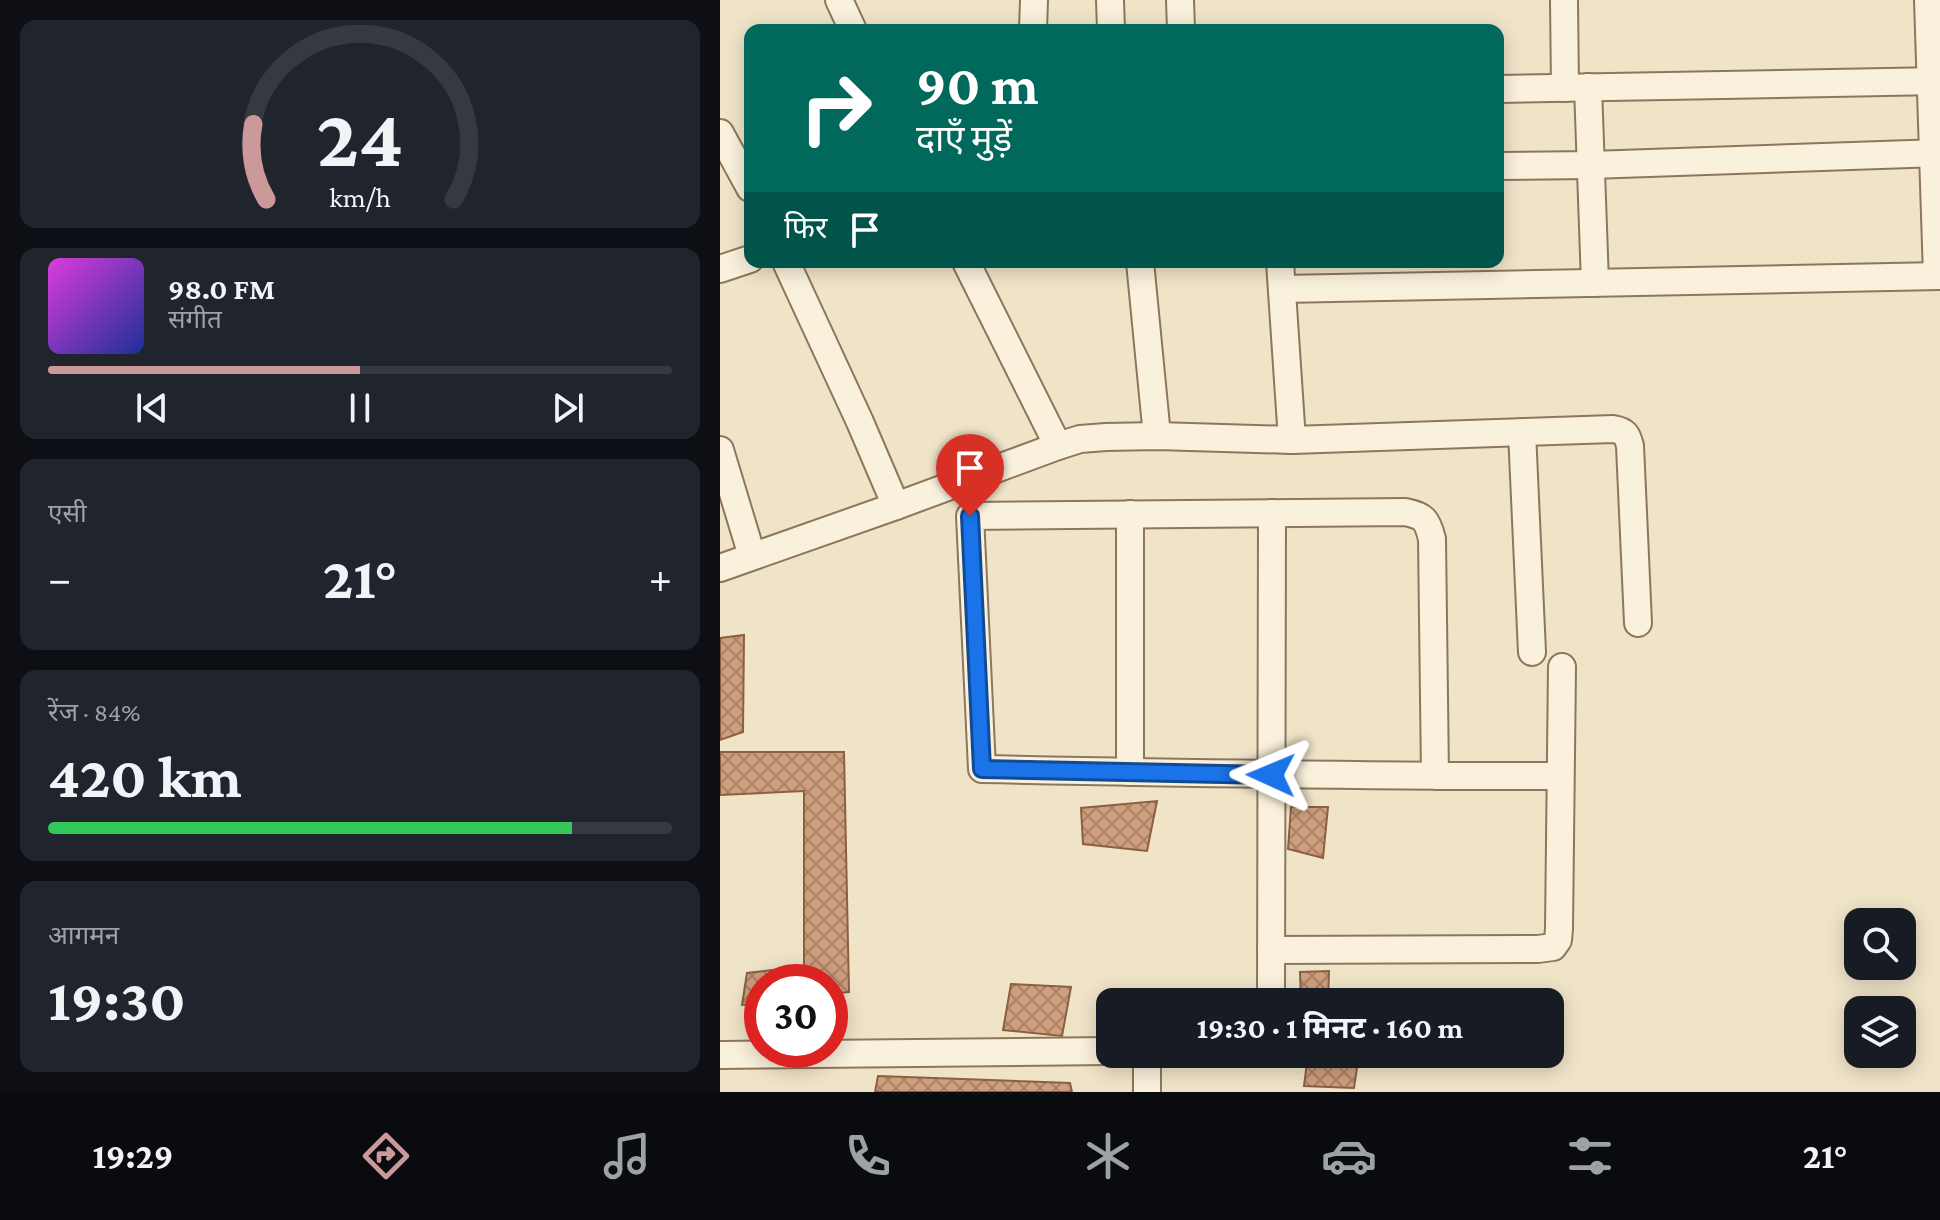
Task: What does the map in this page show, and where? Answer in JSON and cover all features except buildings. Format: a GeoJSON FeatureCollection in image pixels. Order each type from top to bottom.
{"type":"FeatureCollection","features":[{"type":"Feature","properties":{"kind":"street"},"geometry":{"type":"LineString","coordinates":[[839,0],[850,24]]}},
{"type":"Feature","properties":{"kind":"street"},"geometry":{"type":"LineString","coordinates":[[1033,24],[1034,0]]}},
{"type":"Feature","properties":{"kind":"street"},"geometry":{"type":"LineString","coordinates":[[1110,0],[1111,24]]}},
{"type":"Feature","properties":{"kind":"street"},"geometry":{"type":"LineString","coordinates":[[1180,0],[1181,24]]}},
{"type":"Feature","properties":{"kind":"street"},"geometry":{"type":"LineString","coordinates":[[1564,0],[1591,165],[1595,283]]}},
{"type":"Feature","properties":{"kind":"street"},"geometry":{"type":"LineString","coordinates":[[1282,289],[1426,274],[1595,283],[1938,276],[1935,81],[1928,0]]}},
{"type":"Feature","properties":{"kind":"street"},"geometry":{"type":"LineString","coordinates":[[1504,89],[1935,81]]}},
{"type":"Feature","properties":{"kind":"street"},"geometry":{"type":"LineString","coordinates":[[720,133],[744,177]]}},
{"type":"Feature","properties":{"kind":"street"},"geometry":{"type":"LineString","coordinates":[[1504,166],[1936,153]]}},
{"type":"Feature","properties":{"kind":"street"},"geometry":{"type":"LineString","coordinates":[[720,269],[744,261]]}},
{"type":"Feature","properties":{"kind":"street"},"geometry":{"type":"LineString","coordinates":[[789,268],[896,506]]}},
{"type":"Feature","properties":{"kind":"street"},"geometry":{"type":"LineString","coordinates":[[976,268],[1058,446]]}},
{"type":"Feature","properties":{"kind":"street"},"geometry":{"type":"LineString","coordinates":[[1141,268],[1157,436]]}},
{"type":"Feature","properties":{"kind":"street"},"geometry":{"type":"LineString","coordinates":[[1280,268],[1292,440]]}},
{"type":"Feature","properties":{"kind":"street"},"geometry":{"type":"LineString","coordinates":[[720,568],[1080,439],[1157,436],[1292,440],[1613,429],[1623,431],[1628,437],[1638,623]]}},
{"type":"Feature","properties":{"kind":"street"},"geometry":{"type":"LineString","coordinates":[[1522,432],[1532,652]]}},
{"type":"Feature","properties":{"kind":"street"},"geometry":{"type":"LineString","coordinates":[[720,450],[752,556]]}},
{"type":"Feature","properties":{"kind":"street"},"geometry":{"type":"LineString","coordinates":[[1435,776],[1432,539],[1428,525],[1421,516],[1405,512],[970,516],[982,769],[1271,775],[1435,776],[1560,776]]}},
{"type":"Feature","properties":{"kind":"street"},"geometry":{"type":"LineString","coordinates":[[1271,988],[1272,513]]}},
{"type":"Feature","properties":{"kind":"street"},"geometry":{"type":"LineString","coordinates":[[1130,514],[1130,772]]}},
{"type":"Feature","properties":{"kind":"street"},"geometry":{"type":"LineString","coordinates":[[1271,950],[1553,947],[1558,940],[1559,929],[1562,667]]}},
{"type":"Feature","properties":{"kind":"street"},"geometry":{"type":"LineString","coordinates":[[720,1055],[1096,1051]]}},
{"type":"Feature","properties":{"kind":"street"},"geometry":{"type":"LineString","coordinates":[[1147,1068],[1147,1092]]}},
{"type":"Feature","properties":{"kind":"route"},"geometry":{"type":"LineString","coordinates":[[970,516],[982,769],[1271,775]]}}]}
